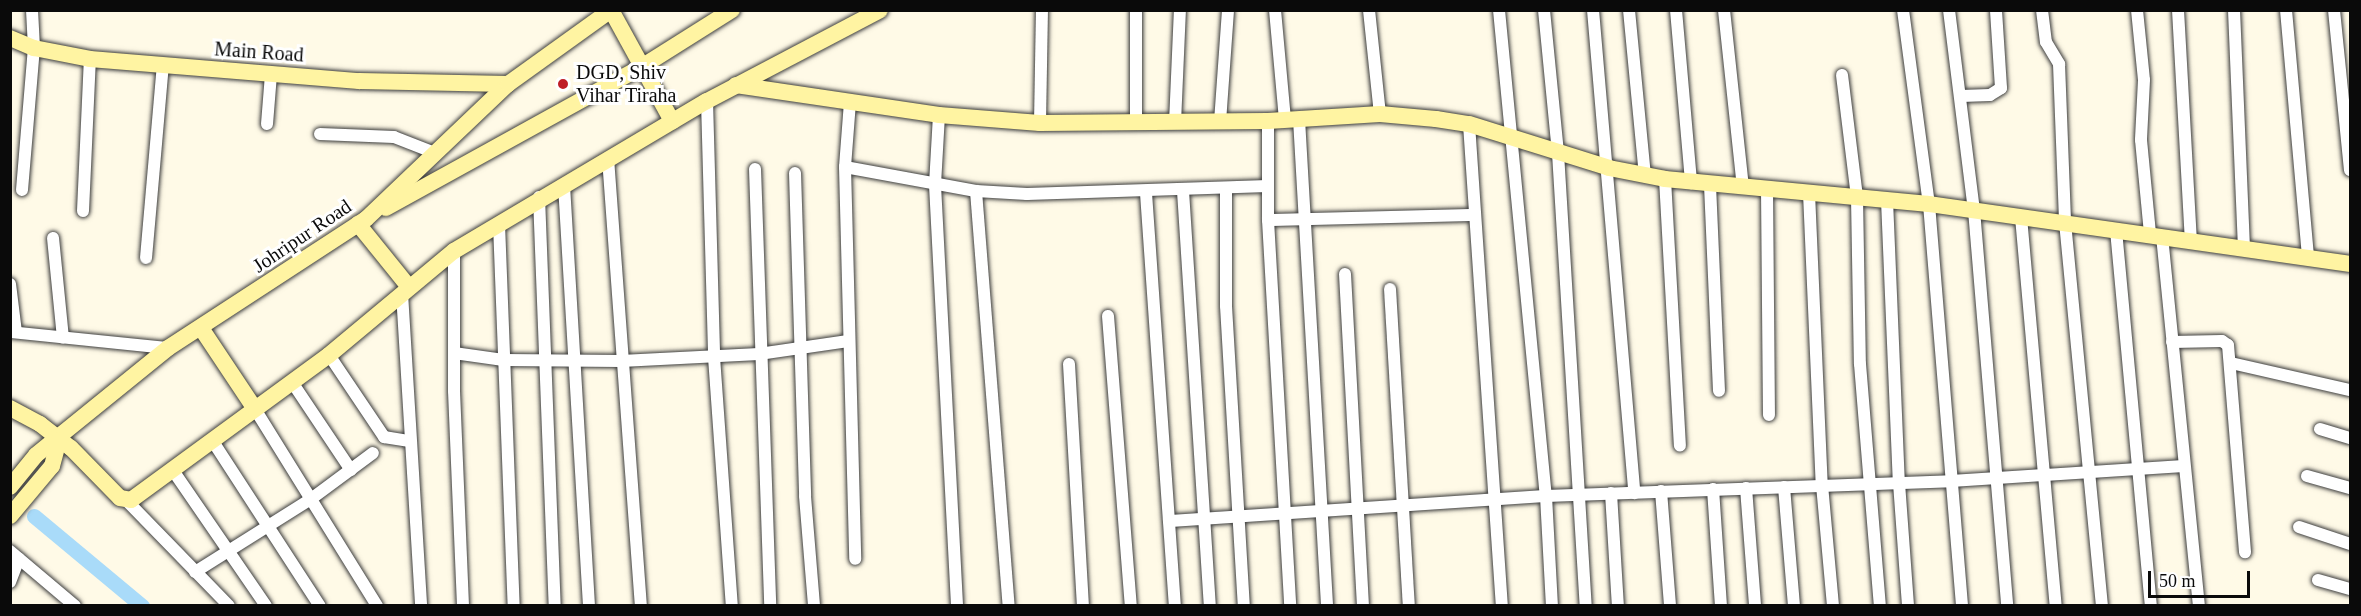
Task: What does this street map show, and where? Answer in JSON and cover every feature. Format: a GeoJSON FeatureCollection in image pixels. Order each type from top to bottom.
{"type":"FeatureCollection","features":[{"type":"Feature","properties":{"kind":"street"},"geometry":{"type":"LineString","coordinates":[[22,190],[34,48],[32,10]]}},
{"type":"Feature","properties":{"kind":"street"},"geometry":{"type":"LineString","coordinates":[[611,10],[668,114]]}},
{"type":"Feature","properties":{"kind":"street","name":"Johripur Road"},"geometry":{"type":"LineString","coordinates":[[10,487],[36,455],[59,440],[168,348],[362,222],[508,84],[591,16],[611,10]]}},
{"type":"Feature","properties":{"kind":"street"},"geometry":{"type":"LineString","coordinates":[[421,606],[410,441],[404,285],[375,245],[362,222],[643,66],[732,10]]}},
{"type":"Feature","properties":{"kind":"street"},"geometry":{"type":"LineString","coordinates":[[127,501],[329,355],[404,285],[454,251],[539,197],[608,158],[668,114],[707,101],[880,10]]}},
{"type":"Feature","properties":{"kind":"street"},"geometry":{"type":"LineString","coordinates":[[1040,123],[1042,10]]}},
{"type":"Feature","properties":{"kind":"street"},"geometry":{"type":"LineString","coordinates":[[1136,10],[1136,123]]}},
{"type":"Feature","properties":{"kind":"street"},"geometry":{"type":"LineString","coordinates":[[1175,123],[1180,10]]}},
{"type":"Feature","properties":{"kind":"street"},"geometry":{"type":"LineString","coordinates":[[1220,122],[1228,10]]}},
{"type":"Feature","properties":{"kind":"street"},"geometry":{"type":"LineString","coordinates":[[1275,10],[1284,120],[1304,218],[1327,606]]}},
{"type":"Feature","properties":{"kind":"street"},"geometry":{"type":"LineString","coordinates":[[1369,10],[1380,114]]}},
{"type":"Feature","properties":{"kind":"street"},"geometry":{"type":"LineString","coordinates":[[1499,10],[1546,496],[1552,606]]}},
{"type":"Feature","properties":{"kind":"street"},"geometry":{"type":"LineString","coordinates":[[1544,10],[1558,153],[1586,606]]}},
{"type":"Feature","properties":{"kind":"street"},"geometry":{"type":"LineString","coordinates":[[1593,10],[1609,168],[1634,493]]}},
{"type":"Feature","properties":{"kind":"street"},"geometry":{"type":"LineString","coordinates":[[1629,10],[1645,176]]}},
{"type":"Feature","properties":{"kind":"street"},"geometry":{"type":"LineString","coordinates":[[1676,10],[1691,183]]}},
{"type":"Feature","properties":{"kind":"street"},"geometry":{"type":"LineString","coordinates":[[1724,10],[1743,187]]}},
{"type":"Feature","properties":{"kind":"street"},"geometry":{"type":"LineString","coordinates":[[1904,10],[1929,204],[1962,606]]}},
{"type":"Feature","properties":{"kind":"street"},"geometry":{"type":"LineString","coordinates":[[1949,10],[1974,210],[2007,606]]}},
{"type":"Feature","properties":{"kind":"street"},"geometry":{"type":"LineString","coordinates":[[1961,96],[1990,95],[2001,88],[1996,10]]}},
{"type":"Feature","properties":{"kind":"street"},"geometry":{"type":"LineString","coordinates":[[2042,10],[2046,42],[2059,61],[2065,222],[2102,606]]}},
{"type":"Feature","properties":{"kind":"street"},"geometry":{"type":"LineString","coordinates":[[2137,10],[2144,80],[2140,132],[2172,342],[2199,606]]}},
{"type":"Feature","properties":{"kind":"street"},"geometry":{"type":"LineString","coordinates":[[2178,10],[2191,240]]}},
{"type":"Feature","properties":{"kind":"street"},"geometry":{"type":"LineString","coordinates":[[2234,10],[2244,248]]}},
{"type":"Feature","properties":{"kind":"street"},"geometry":{"type":"LineString","coordinates":[[2286,10],[2308,257]]}},
{"type":"Feature","properties":{"kind":"street"},"geometry":{"type":"LineString","coordinates":[[2334,10],[2350,170]]}},
{"type":"Feature","properties":{"kind":"street","name":"Main Road"},"geometry":{"type":"LineString","coordinates":[[10,38],[34,48],[90,59],[358,81],[508,84]]}},
{"type":"Feature","properties":{"kind":"street"},"geometry":{"type":"LineString","coordinates":[[83,211],[90,59]]}},
{"type":"Feature","properties":{"kind":"street"},"geometry":{"type":"LineString","coordinates":[[146,258],[163,65]]}},
{"type":"Feature","properties":{"kind":"street"},"geometry":{"type":"LineString","coordinates":[[267,124],[271,74]]}},
{"type":"Feature","properties":{"kind":"street"},"geometry":{"type":"LineString","coordinates":[[1842,75],[1857,198],[1860,364],[1880,606]]}},
{"type":"Feature","properties":{"kind":"street"},"geometry":{"type":"LineString","coordinates":[[736,86],[939,115],[1040,123],[1220,122],[1380,114],[1469,124],[1510,135],[1558,153],[1645,176],[1710,185],[1929,204],[2350,264]]}},
{"type":"Feature","properties":{"kind":"street"},"geometry":{"type":"LineString","coordinates":[[707,101],[714,357],[732,606]]}},
{"type":"Feature","properties":{"kind":"street"},"geometry":{"type":"LineString","coordinates":[[850,102],[845,167],[855,559]]}},
{"type":"Feature","properties":{"kind":"street"},"geometry":{"type":"LineString","coordinates":[[939,115],[935,185],[957,606]]}},
{"type":"Feature","properties":{"kind":"street"},"geometry":{"type":"LineString","coordinates":[[1284,120],[1268,186],[1268,220],[1290,606]]}},
{"type":"Feature","properties":{"kind":"street"},"geometry":{"type":"LineString","coordinates":[[1469,124],[1502,606]]}},
{"type":"Feature","properties":{"kind":"street"},"geometry":{"type":"LineString","coordinates":[[320,134],[394,137],[435,153]]}},
{"type":"Feature","properties":{"kind":"street"},"geometry":{"type":"LineString","coordinates":[[608,158],[621,361],[641,606]]}},
{"type":"Feature","properties":{"kind":"street"},"geometry":{"type":"LineString","coordinates":[[845,167],[976,191],[1146,193],[1268,186]]}},
{"type":"Feature","properties":{"kind":"street"},"geometry":{"type":"LineString","coordinates":[[755,169],[759,354],[770,606]]}},
{"type":"Feature","properties":{"kind":"street"},"geometry":{"type":"LineString","coordinates":[[795,173],[814,606]]}},
{"type":"Feature","properties":{"kind":"street"},"geometry":{"type":"LineString","coordinates":[[1665,179],[1680,446]]}},
{"type":"Feature","properties":{"kind":"street"},"geometry":{"type":"LineString","coordinates":[[564,184],[577,362],[589,606]]}},
{"type":"Feature","properties":{"kind":"street"},"geometry":{"type":"LineString","coordinates":[[1710,185],[1719,391]]}},
{"type":"Feature","properties":{"kind":"street"},"geometry":{"type":"LineString","coordinates":[[1767,189],[1769,415]]}},
{"type":"Feature","properties":{"kind":"street"},"geometry":{"type":"LineString","coordinates":[[1226,190],[1226,306],[1244,606]]}},
{"type":"Feature","properties":{"kind":"street"},"geometry":{"type":"LineString","coordinates":[[976,191],[1009,606]]}},
{"type":"Feature","properties":{"kind":"street"},"geometry":{"type":"LineString","coordinates":[[1183,191],[1202,517],[1210,606]]}},
{"type":"Feature","properties":{"kind":"street"},"geometry":{"type":"LineString","coordinates":[[1146,193],[1175,606]]}},
{"type":"Feature","properties":{"kind":"street"},"geometry":{"type":"LineString","coordinates":[[1809,193],[1822,485],[1833,606]]}},
{"type":"Feature","properties":{"kind":"street"},"geometry":{"type":"LineString","coordinates":[[539,197],[555,606]]}},
{"type":"Feature","properties":{"kind":"street"},"geometry":{"type":"LineString","coordinates":[[1887,200],[1899,483],[1908,606]]}},
{"type":"Feature","properties":{"kind":"street"},"geometry":{"type":"LineString","coordinates":[[1268,220],[1474,215]]}},
{"type":"Feature","properties":{"kind":"street"},"geometry":{"type":"LineString","coordinates":[[2021,217],[2047,476],[2056,606]]}},
{"type":"Feature","properties":{"kind":"street"},"geometry":{"type":"LineString","coordinates":[[499,224],[513,606]]}},
{"type":"Feature","properties":{"kind":"street"},"geometry":{"type":"LineString","coordinates":[[2116,230],[2151,606]]}},
{"type":"Feature","properties":{"kind":"street"},"geometry":{"type":"LineString","coordinates":[[53,238],[63,338]]}},
{"type":"Feature","properties":{"kind":"street"},"geometry":{"type":"LineString","coordinates":[[454,251],[453,354],[463,606]]}},
{"type":"Feature","properties":{"kind":"street"},"geometry":{"type":"LineString","coordinates":[[1345,274],[1363,606]]}},
{"type":"Feature","properties":{"kind":"street"},"geometry":{"type":"LineString","coordinates":[[10,284],[13,332],[168,348]]}},
{"type":"Feature","properties":{"kind":"street"},"geometry":{"type":"LineString","coordinates":[[1390,289],[1409,606]]}},
{"type":"Feature","properties":{"kind":"street"},"geometry":{"type":"LineString","coordinates":[[1108,316],[1131,606]]}},
{"type":"Feature","properties":{"kind":"street"},"geometry":{"type":"LineString","coordinates":[[201,328],[255,409],[377,606]]}},
{"type":"Feature","properties":{"kind":"street"},"geometry":{"type":"LineString","coordinates":[[453,354],[504,360],[621,361],[759,354],[848,341]]}},
{"type":"Feature","properties":{"kind":"street"},"geometry":{"type":"LineString","coordinates":[[2172,342],[2226,342],[2231,363],[2245,552]]}},
{"type":"Feature","properties":{"kind":"street"},"geometry":{"type":"LineString","coordinates":[[329,355],[384,437],[410,441]]}},
{"type":"Feature","properties":{"kind":"street"},"geometry":{"type":"LineString","coordinates":[[2231,363],[2350,390]]}},
{"type":"Feature","properties":{"kind":"street"},"geometry":{"type":"LineString","coordinates":[[1069,364],[1083,606]]}},
{"type":"Feature","properties":{"kind":"street"},"geometry":{"type":"LineString","coordinates":[[292,382],[351,470]]}},
{"type":"Feature","properties":{"kind":"street"},"geometry":{"type":"LineString","coordinates":[[10,408],[79,456],[127,501],[229,606]]}},
{"type":"Feature","properties":{"kind":"street"},"geometry":{"type":"LineString","coordinates":[[2320,429],[2350,438]]}},
{"type":"Feature","properties":{"kind":"street"},"geometry":{"type":"LineString","coordinates":[[10,516],[52,466],[59,440]]}},
{"type":"Feature","properties":{"kind":"street"},"geometry":{"type":"LineString","coordinates":[[212,440],[320,606]]}},
{"type":"Feature","properties":{"kind":"street"},"geometry":{"type":"LineString","coordinates":[[195,572],[311,499],[373,453]]}},
{"type":"Feature","properties":{"kind":"street"},"geometry":{"type":"LineString","coordinates":[[1169,521],[1202,517],[1358,510],[1546,496],[1869,485],[2184,466]]}},
{"type":"Feature","properties":{"kind":"street"},"geometry":{"type":"LineString","coordinates":[[172,470],[227,553],[266,606]]}},
{"type":"Feature","properties":{"kind":"street"},"geometry":{"type":"LineString","coordinates":[[2307,476],[2350,488]]}},
{"type":"Feature","properties":{"kind":"street"},"geometry":{"type":"LineString","coordinates":[[1784,487],[1794,606]]}},
{"type":"Feature","properties":{"kind":"street"},"geometry":{"type":"LineString","coordinates":[[1746,488],[1755,606]]}},
{"type":"Feature","properties":{"kind":"street"},"geometry":{"type":"LineString","coordinates":[[1713,489],[1721,606]]}},
{"type":"Feature","properties":{"kind":"street"},"geometry":{"type":"LineString","coordinates":[[1661,491],[1670,606]]}},
{"type":"Feature","properties":{"kind":"street"},"geometry":{"type":"LineString","coordinates":[[1611,493],[1618,606]]}},
{"type":"Feature","properties":{"kind":"street"},"geometry":{"type":"LineString","coordinates":[[2299,528],[2350,544]]}},
{"type":"Feature","properties":{"kind":"street"},"geometry":{"type":"LineString","coordinates":[[10,582],[15,555],[75,606]]}},
{"type":"Feature","properties":{"kind":"street"},"geometry":{"type":"LineString","coordinates":[[2318,580],[2350,589]]}},
{"type":"Feature","properties":{"kind":"waterway"},"geometry":{"type":"LineString","coordinates":[[34,516],[142,606]]}},
{"type":"Feature","properties":{"kind":"place","name":"DGD, Shiv Vihar Tiraha"},"geometry":{"type":"Point","coordinates":[563,84]}}]}
